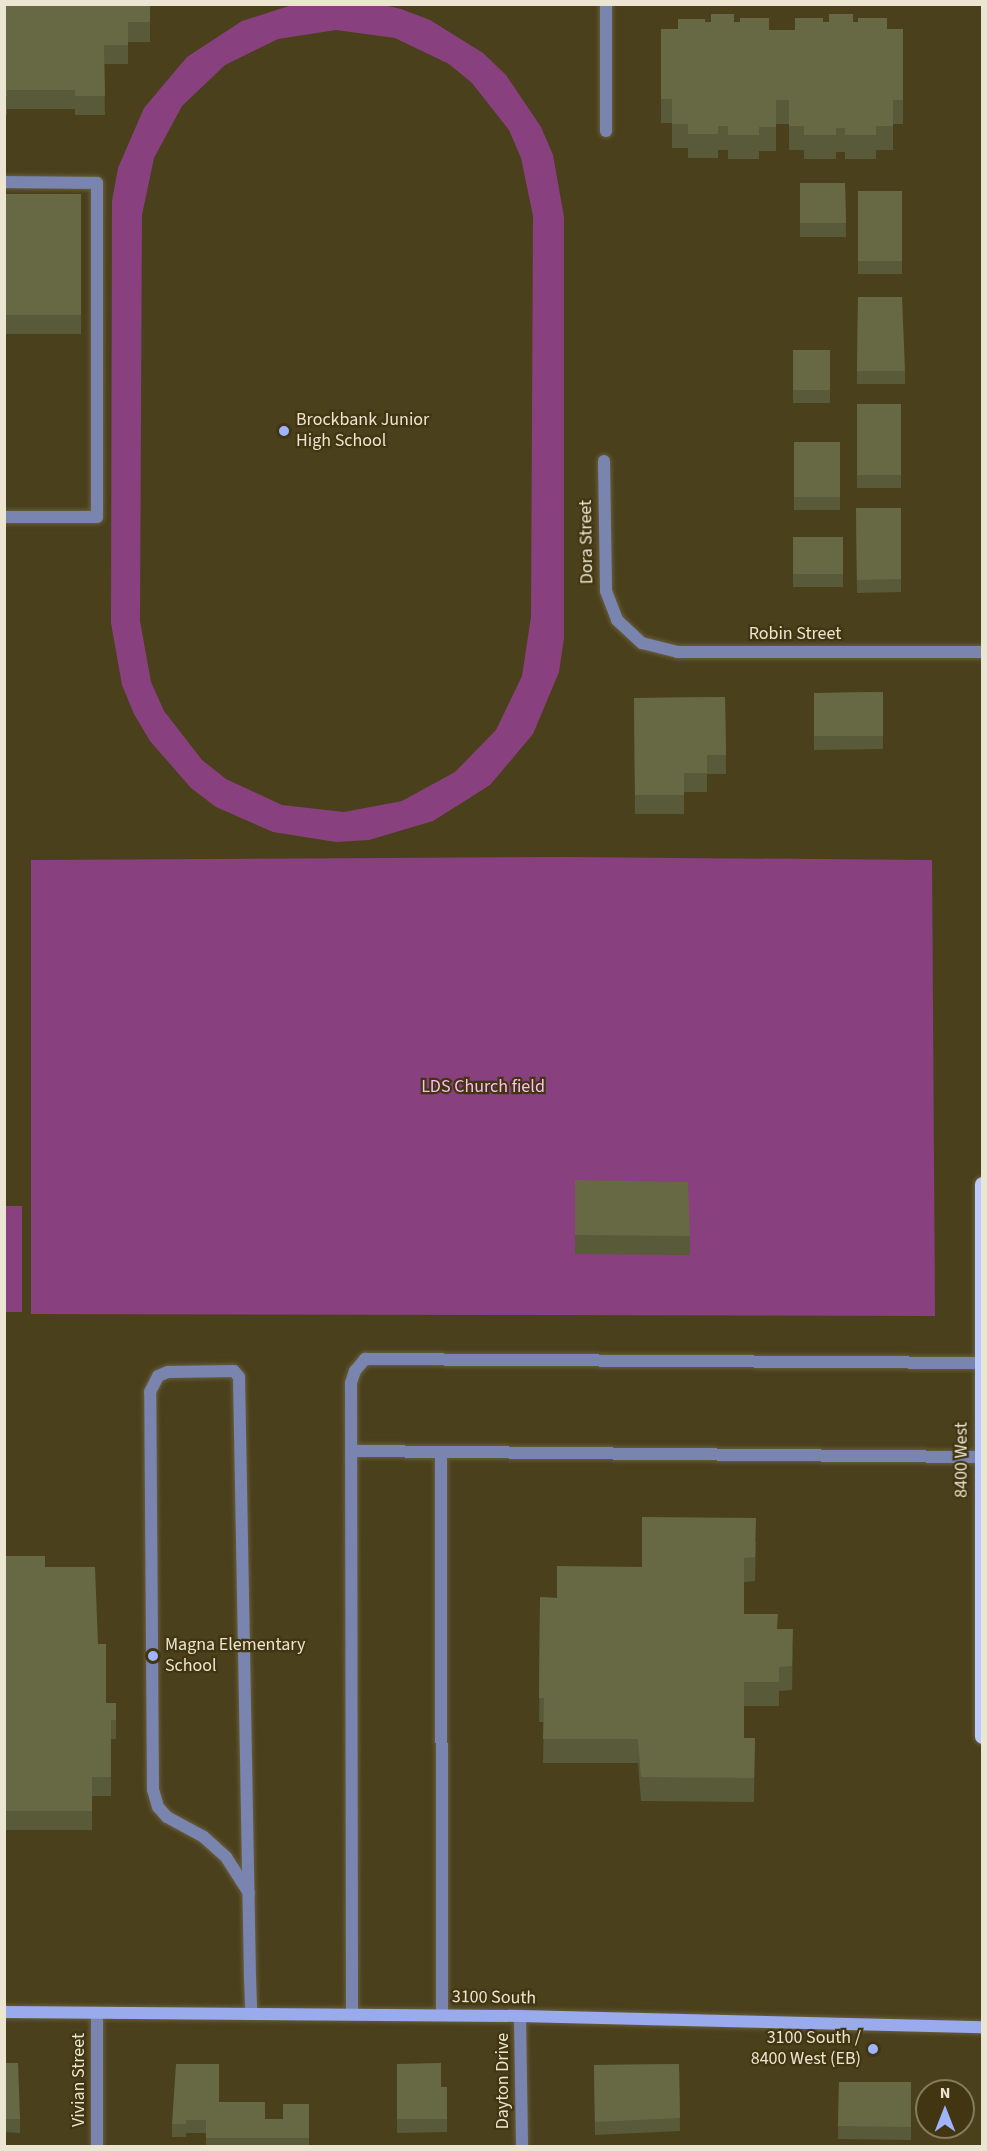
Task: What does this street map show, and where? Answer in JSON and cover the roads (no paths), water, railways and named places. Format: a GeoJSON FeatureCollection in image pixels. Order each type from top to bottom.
{"type":"FeatureCollection","features":[{"type":"Feature","properties":{"kind":"main road","name":"8400 West"},"geometry":{"type":"LineString","coordinates":[[982,1184],[982,1736]]}},
{"type":"Feature","properties":{"kind":"street"},"geometry":{"type":"LineString","coordinates":[[606,4],[606,131]]}},
{"type":"Feature","properties":{"kind":"street"},"geometry":{"type":"LineString","coordinates":[[4,182],[98,183],[98,206],[97,517],[4,517]]}},
{"type":"Feature","properties":{"kind":"street","name":"Dora Street"},"geometry":{"type":"LineString","coordinates":[[604,461],[604,572],[606,591],[617,620]]}},
{"type":"Feature","properties":{"kind":"street","name":"Robin Street"},"geometry":{"type":"LineString","coordinates":[[617,620],[642,643],[677,652],[982,652]]}},
{"type":"Feature","properties":{"kind":"street"},"geometry":{"type":"LineString","coordinates":[[352,2014],[351,1383],[355,1371],[365,1359],[982,1363]]}},
{"type":"Feature","properties":{"kind":"street"},"geometry":{"type":"LineString","coordinates":[[249,1893],[226,1857],[204,1838],[167,1817],[158,1807],[153,1790],[150,1392],[158,1376],[168,1372],[234,1371],[239,1377],[249,1893],[251,2014]]}},
{"type":"Feature","properties":{"kind":"street"},"geometry":{"type":"LineString","coordinates":[[352,1451],[982,1457]]}},
{"type":"Feature","properties":{"kind":"street"},"geometry":{"type":"LineString","coordinates":[[441,1452],[442,2015]]}},
{"type":"Feature","properties":{"kind":"street","name":"3100 South"},"geometry":{"type":"LineString","coordinates":[[4,2012],[520,2016],[982,2027]]}},
{"type":"Feature","properties":{"kind":"street","name":"Vivian Street"},"geometry":{"type":"LineString","coordinates":[[97,2013],[97,2146]]}},
{"type":"Feature","properties":{"kind":"street","name":"Dayton Drive"},"geometry":{"type":"LineString","coordinates":[[520,2016],[522,2146]]}},
{"type":"Feature","properties":{"kind":"place","name":"Brockbank Junior High School"},"geometry":{"type":"Point","coordinates":[284,431]}},
{"type":"Feature","properties":{"kind":"place","name":"Magna Elementary School"},"geometry":{"type":"Point","coordinates":[153,1656]}},
{"type":"Feature","properties":{"kind":"place","name":"3100 South / 8400 West (EB)"},"geometry":{"type":"Point","coordinates":[873,2049]}},
{"type":"Feature","properties":{"kind":"park label","name":"LDS Church field"},"geometry":{"type":"Point","coordinates":[483,1087]}}]}
